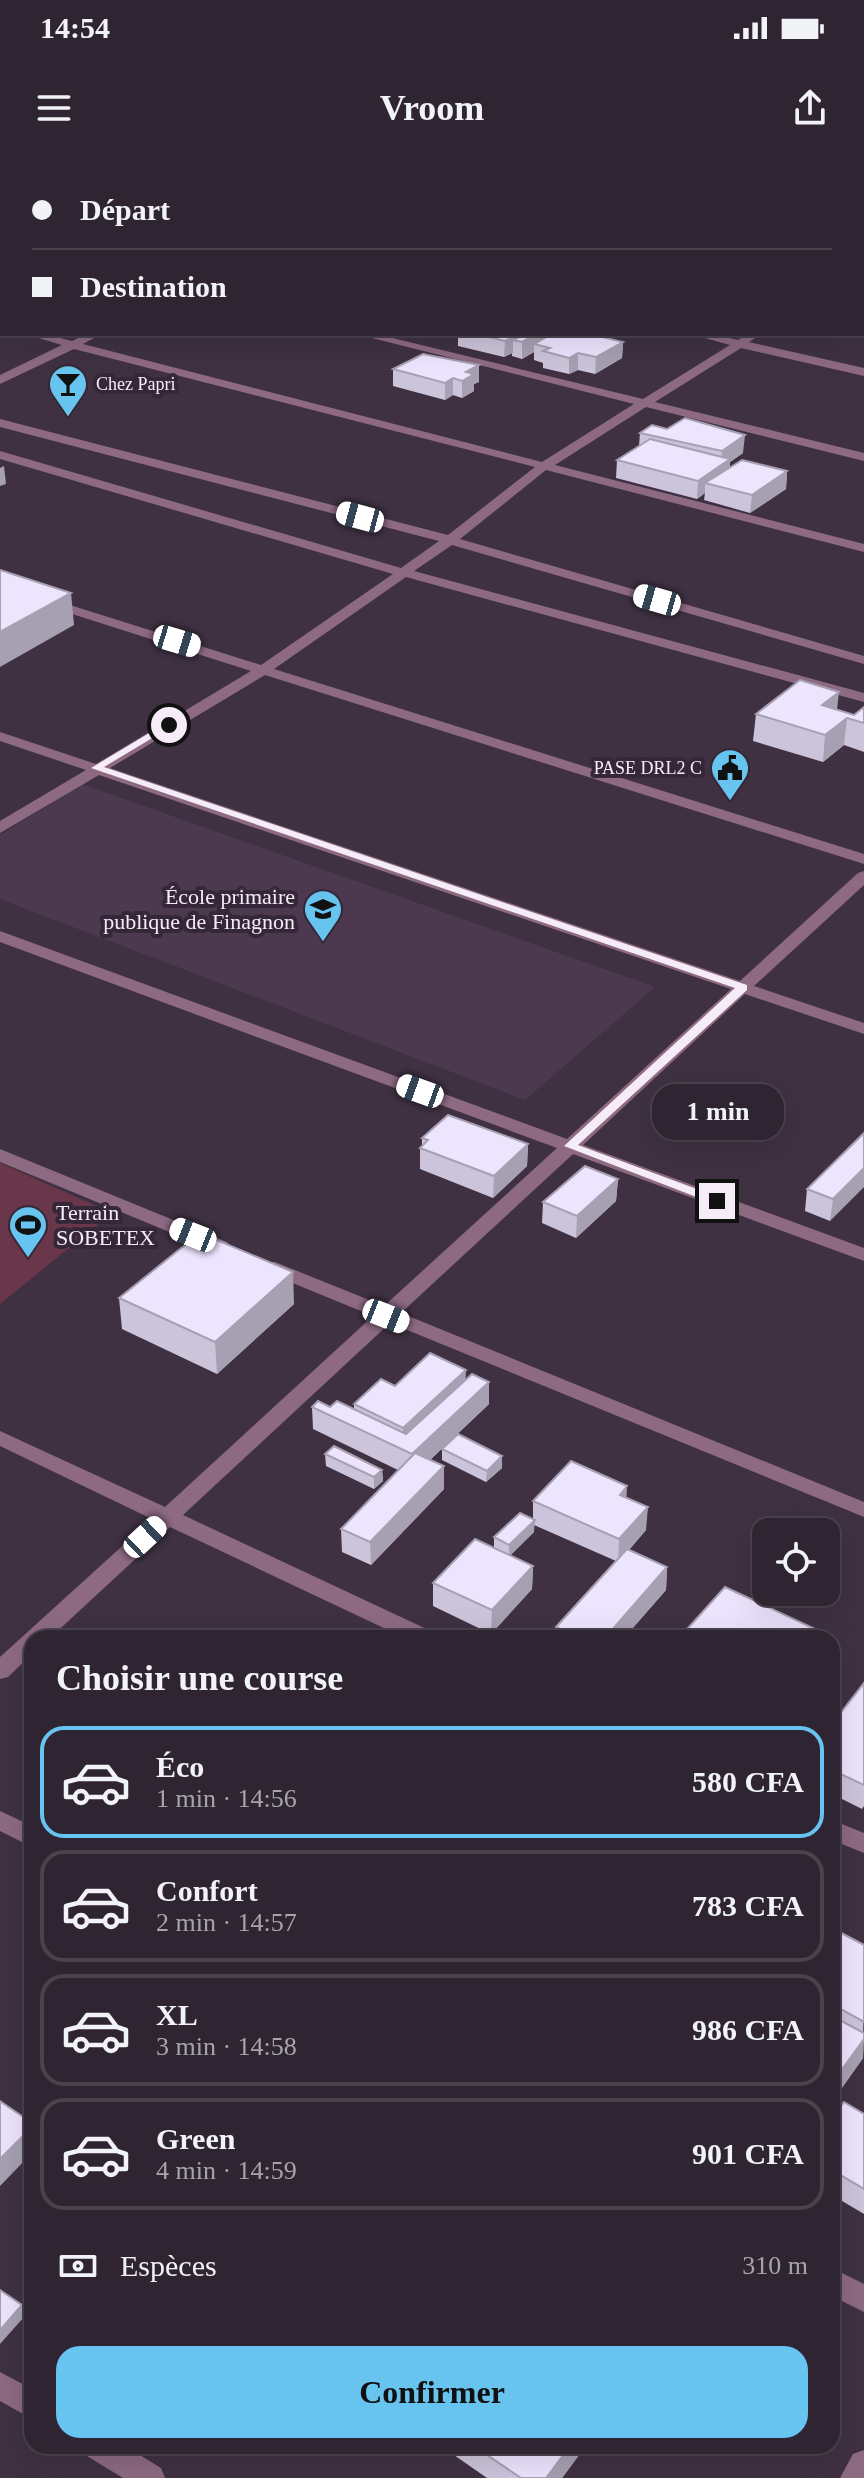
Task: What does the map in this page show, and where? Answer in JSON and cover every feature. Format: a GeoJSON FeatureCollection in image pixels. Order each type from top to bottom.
{"type":"FeatureCollection","features":[{"type":"Feature","properties":{"kind":"street"},"geometry":{"type":"LineString","coordinates":[[39,336],[864,548]]}},
{"type":"Feature","properties":{"kind":"street"},"geometry":{"type":"LineString","coordinates":[[0,380],[91,336]]}},
{"type":"Feature","properties":{"kind":"street"},"geometry":{"type":"LineString","coordinates":[[370,336],[864,457]]}},
{"type":"Feature","properties":{"kind":"street"},"geometry":{"type":"LineString","coordinates":[[706,336],[864,372]]}},
{"type":"Feature","properties":{"kind":"street"},"geometry":{"type":"LineString","coordinates":[[0,828],[266,668],[450,540],[544,466],[752,336]]}},
{"type":"Feature","properties":{"kind":"street"},"geometry":{"type":"LineString","coordinates":[[0,423],[450,540],[864,660]]}},
{"type":"Feature","properties":{"kind":"street"},"geometry":{"type":"LineString","coordinates":[[0,455],[402,572],[864,698]]}},
{"type":"Feature","properties":{"kind":"street"},"geometry":{"type":"LineString","coordinates":[[0,587],[266,668],[864,859]]}},
{"type":"Feature","properties":{"kind":"street"},"geometry":{"type":"LineString","coordinates":[[0,736],[864,1029]]}},
{"type":"Feature","properties":{"kind":"street"},"geometry":{"type":"LineString","coordinates":[[45,1630],[864,876]]}},
{"type":"Feature","properties":{"kind":"street"},"geometry":{"type":"LineString","coordinates":[[0,936],[864,1255]]}},
{"type":"Feature","properties":{"kind":"street"},"geometry":{"type":"LineString","coordinates":[[0,1155],[864,1510]]}},
{"type":"Feature","properties":{"kind":"street"},"geometry":{"type":"LineString","coordinates":[[0,1438],[408,1630]]}},
{"type":"Feature","properties":{"kind":"street"},"geometry":{"type":"LineString","coordinates":[[0,1671],[24,1649]]}},
{"type":"Feature","properties":{"kind":"street"},"geometry":{"type":"LineString","coordinates":[[0,1820],[24,1834]]}},
{"type":"Feature","properties":{"kind":"street"},"geometry":{"type":"LineString","coordinates":[[840,1833],[864,1844]]}},
{"type":"Feature","properties":{"kind":"street"},"geometry":{"type":"LineString","coordinates":[[840,2286],[864,2299]]}},
{"type":"Feature","properties":{"kind":"street"},"geometry":{"type":"LineString","coordinates":[[0,2385],[24,2400]]}},
{"type":"Feature","properties":{"kind":"street"},"geometry":{"type":"LineString","coordinates":[[111,2454],[150,2478]]}},
{"type":"Feature","properties":{"kind":"street"},"geometry":{"type":"LineString","coordinates":[[855,2478],[864,2464]]}},
{"type":"Feature","properties":{"kind":"shaded area","name":"École primaire publique de Finagnon"},"geometry":{"type":"Polygon","coordinates":[[[82,784],[655,987],[525,1100],[0,899],[0,835],[82,784]]]}},
{"type":"Feature","properties":{"kind":"shaded area","name":"Terrain SOBETEX"},"geometry":{"type":"Polygon","coordinates":[[[0,1163],[112,1213],[0,1304],[0,1163]]]}},
{"type":"Feature","properties":{"kind":"building"},"geometry":{"type":"Polygon","coordinates":[[[485,336],[533,336],[522,342],[513,340],[517,338],[513,337],[505,341],[485,336]]]}},
{"type":"Feature","properties":{"kind":"building"},"geometry":{"type":"Polygon","coordinates":[[[548,336],[598,336],[623,342],[596,357],[578,353],[569,358],[543,351],[550,348],[534,344],[548,336]]]}},
{"type":"Feature","properties":{"kind":"building"},"geometry":{"type":"Polygon","coordinates":[[[423,354],[479,365],[466,372],[474,374],[462,381],[453,378],[445,383],[393,369],[423,354]]]}},
{"type":"Feature","properties":{"kind":"building"},"geometry":{"type":"Polygon","coordinates":[[[685,418],[745,435],[722,451],[640,433],[652,425],[667,429],[685,418]]]}},
{"type":"Feature","properties":{"kind":"building"},"geometry":{"type":"Polygon","coordinates":[[[650,439],[730,459],[698,481],[617,460],[650,439]]]}},
{"type":"Feature","properties":{"kind":"building"},"geometry":{"type":"Polygon","coordinates":[[[742,460],[787,471],[752,495],[705,483],[742,460]]]}},
{"type":"Feature","properties":{"kind":"building"},"geometry":{"type":"Polygon","coordinates":[[[0,570],[71,593],[0,632],[0,570]]]}},
{"type":"Feature","properties":{"kind":"building"},"geometry":{"type":"Polygon","coordinates":[[[800,680],[839,692],[822,705],[854,715],[864,707],[864,723],[847,718],[825,735],[756,714],[800,680]]]}},
{"type":"Feature","properties":{"kind":"building"},"geometry":{"type":"Polygon","coordinates":[[[448,1115],[528,1144],[494,1176],[420,1148],[428,1140],[422,1138],[448,1115]]]}},
{"type":"Feature","properties":{"kind":"building"},"geometry":{"type":"Polygon","coordinates":[[[864,1133],[864,1168],[833,1199],[807,1189],[864,1133]]]}},
{"type":"Feature","properties":{"kind":"building"},"geometry":{"type":"Polygon","coordinates":[[[585,1166],[618,1179],[577,1216],[543,1202],[585,1166]]]}},
{"type":"Feature","properties":{"kind":"building"},"geometry":{"type":"Polygon","coordinates":[[[200,1233],[293,1272],[215,1342],[119,1298],[200,1233]]]}},
{"type":"Feature","properties":{"kind":"building"},"geometry":{"type":"Polygon","coordinates":[[[430,1353],[466,1370],[403,1428],[354,1404],[381,1379],[395,1386],[430,1353]]]}},
{"type":"Feature","properties":{"kind":"building"},"geometry":{"type":"Polygon","coordinates":[[[472,1374],[489,1382],[412,1454],[312,1407],[318,1401],[330,1407],[337,1401],[406,1434],[472,1374]]]}},
{"type":"Feature","properties":{"kind":"building"},"geometry":{"type":"Polygon","coordinates":[[[458,1434],[502,1456],[487,1471],[442,1449],[458,1434]]]}},
{"type":"Feature","properties":{"kind":"building"},"geometry":{"type":"Polygon","coordinates":[[[334,1446],[382,1470],[374,1477],[325,1454],[334,1446]]]}},
{"type":"Feature","properties":{"kind":"building"},"geometry":{"type":"Polygon","coordinates":[[[415,1453],[444,1466],[370,1542],[341,1529],[415,1453]]]}},
{"type":"Feature","properties":{"kind":"building"},"geometry":{"type":"Polygon","coordinates":[[[571,1461],[627,1486],[620,1495],[648,1507],[619,1539],[533,1501],[571,1461]]]}},
{"type":"Feature","properties":{"kind":"building"},"geometry":{"type":"Polygon","coordinates":[[[520,1513],[535,1520],[509,1545],[494,1537],[520,1513]]]}},
{"type":"Feature","properties":{"kind":"building"},"geometry":{"type":"Polygon","coordinates":[[[475,1539],[533,1566],[492,1610],[433,1583],[475,1539]]]}},
{"type":"Feature","properties":{"kind":"building"},"geometry":{"type":"Polygon","coordinates":[[[627,1549],[667,1567],[612,1630],[563,1630],[556,1627],[627,1549]]]}},
{"type":"Feature","properties":{"kind":"building"},"geometry":{"type":"Polygon","coordinates":[[[725,1587],[752,1600],[752,1606],[766,1606],[817,1630],[686,1630],[725,1587]]]}},
{"type":"Feature","properties":{"kind":"building"},"geometry":{"type":"Polygon","coordinates":[[[864,1683],[864,1785],[840,1774],[840,1714],[864,1683]]]}},
{"type":"Feature","properties":{"kind":"building"},"geometry":{"type":"Polygon","coordinates":[[[840,1932],[864,1945],[864,2022],[840,2008],[840,1932]]]}},
{"type":"Feature","properties":{"kind":"building"},"geometry":{"type":"Polygon","coordinates":[[[840,2020],[864,2033],[864,2039],[840,2072],[840,2020]]]}},
{"type":"Feature","properties":{"kind":"building"},"geometry":{"type":"Polygon","coordinates":[[[0,2101],[24,2118],[24,2135],[0,2159],[0,2101]]]}},
{"type":"Feature","properties":{"kind":"building"},"geometry":{"type":"Polygon","coordinates":[[[844,2102],[864,2114],[864,2189],[840,2175],[840,2107],[844,2102]]]}},
{"type":"Feature","properties":{"kind":"building"},"geometry":{"type":"Polygon","coordinates":[[[0,2290],[22,2305],[0,2330],[0,2290]]]}},
{"type":"Feature","properties":{"kind":"building"},"geometry":{"type":"Polygon","coordinates":[[[486,2454],[564,2454],[546,2478],[521,2478],[486,2454]]]}},
{"type":"Feature","properties":{"kind":"place","name":"Chez Papri"},"geometry":{"type":"Point","coordinates":[68,418]}},
{"type":"Feature","properties":{"kind":"place","name":"PASE DRL2 C"},"geometry":{"type":"Point","coordinates":[730,802]}},
{"type":"Feature","properties":{"kind":"place","name":"École primaire publique de Finagnon"},"geometry":{"type":"Point","coordinates":[323,943]}},
{"type":"Feature","properties":{"kind":"place","name":"Terrain SOBETEX"},"geometry":{"type":"Point","coordinates":[28,1259]}},
{"type":"Feature","properties":{"kind":"route"},"geometry":{"type":"LineString","coordinates":[[169,725],[96,768],[743,987],[570,1146],[717,1201]]}}]}
